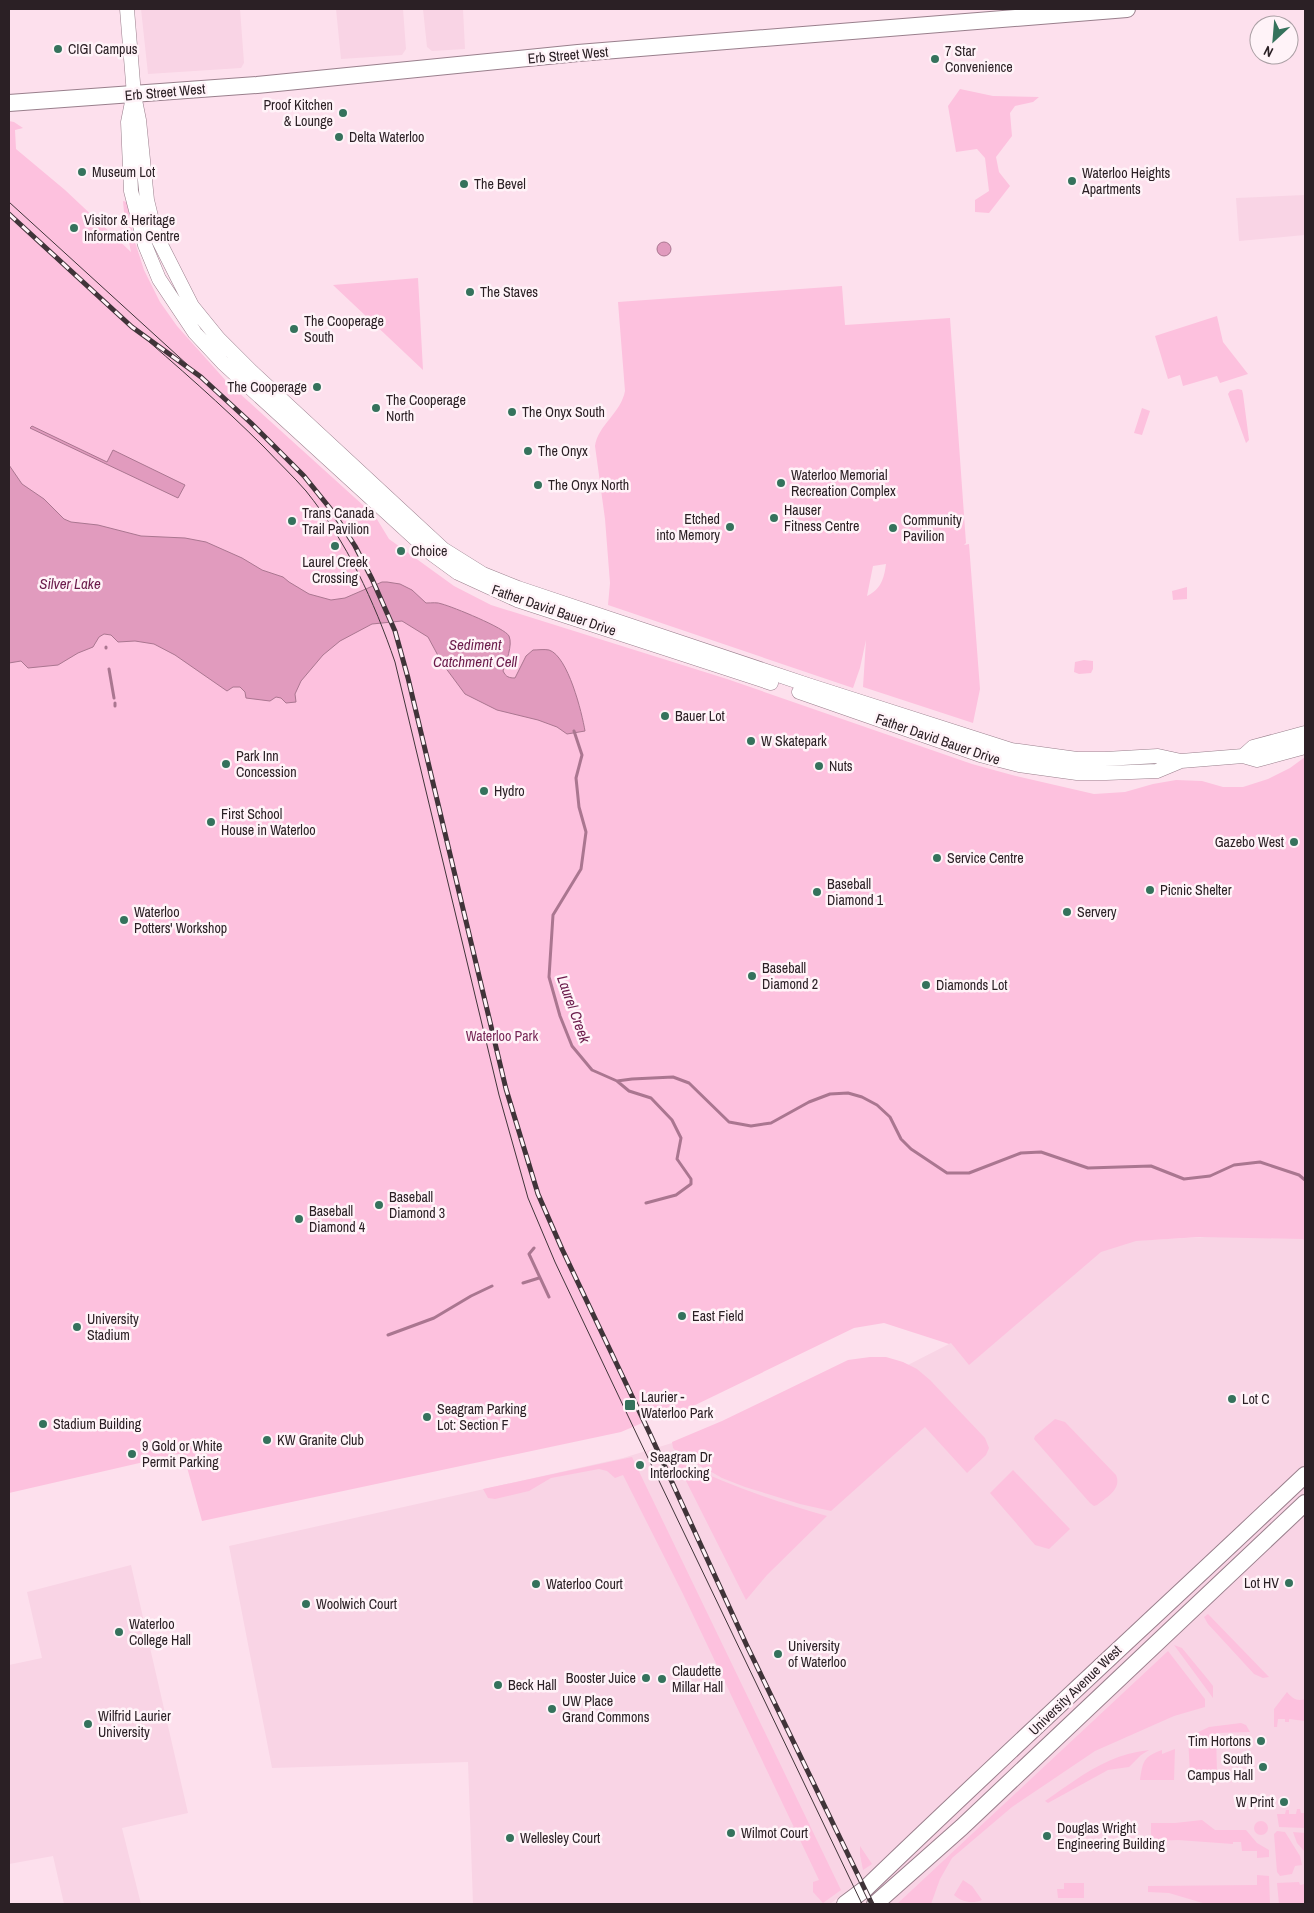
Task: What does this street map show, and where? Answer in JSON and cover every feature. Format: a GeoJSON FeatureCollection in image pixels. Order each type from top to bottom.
{"type":"FeatureCollection","features":[{"type":"Feature","properties":{"kind":"main road","name":"Erb Street West"},"geometry":{"type":"LineString","coordinates":[[9,103],[257,85],[578,53],[1127,9]]}},
{"type":"Feature","properties":{"kind":"main road","name":"University Avenue West"},"geometry":{"type":"LineString","coordinates":[[844,1904],[865,1889],[1122,1644],[1185,1588],[1305,1475]]}},
{"type":"Feature","properties":{"kind":"main road","name":"University Avenue West"},"geometry":{"type":"LineString","coordinates":[[875,1904],[962,1827],[1305,1503]]}},
{"type":"Feature","properties":{"kind":"street","name":"Father David Bauer Drive"},"geometry":{"type":"LineString","coordinates":[[127,9],[134,95],[147,200],[155,233],[192,306],[212,331],[252,372],[410,520],[443,549],[463,562],[498,581],[518,588],[800,683],[1011,750],[1077,759],[1105,760],[1158,756],[1181,761],[1243,756],[1257,760],[1305,747]]}},
{"type":"Feature","properties":{"kind":"street","name":"Father David Bauer Drive"},"geometry":{"type":"LineString","coordinates":[[1243,756],[1253,747],[1305,732]]}},
{"type":"Feature","properties":{"kind":"shaded area"},"geometry":{"type":"Polygon","coordinates":[[[141,9],[240,9],[244,63],[241,68],[148,74],[141,9]]]}},
{"type":"Feature","properties":{"kind":"shaded area"},"geometry":{"type":"Polygon","coordinates":[[[336,9],[403,9],[406,49],[402,55],[341,59],[336,9]]]}},
{"type":"Feature","properties":{"kind":"shaded area"},"geometry":{"type":"Polygon","coordinates":[[[423,9],[463,9],[465,49],[432,51],[427,47],[423,9]]]}},
{"type":"Feature","properties":{"kind":"shaded area"},"geometry":{"type":"Polygon","coordinates":[[[1305,195],[1305,235],[1239,241],[1236,198],[1305,195]]]}},
{"type":"Feature","properties":{"kind":"shaded area","name":"University of Waterloo"},"geometry":{"type":"Polygon","coordinates":[[[1305,1232],[1305,1904],[876,1904],[863,1878],[830,1904],[473,1904],[468,1762],[272,1768],[229,1546],[623,1458],[672,1443],[711,1435],[904,1367],[949,1344],[1086,1243],[1305,1232]]]}},
{"type":"Feature","properties":{"kind":"shaded area","name":"Wilfrid Laurier University"},"geometry":{"type":"Polygon","coordinates":[[[131,1565],[188,1813],[122,1828],[141,1904],[64,1904],[53,1856],[9,1864],[9,1665],[42,1658],[27,1592],[131,1565]]]}},
{"type":"Feature","properties":{"kind":"green space"},"geometry":{"type":"Polygon","coordinates":[[[960,89],[993,96],[1039,97],[1033,102],[1015,106],[1010,113],[1012,136],[996,157],[999,172],[1010,186],[989,213],[975,212],[975,200],[989,191],[985,158],[977,149],[956,152],[948,106],[960,89]]]}},
{"type":"Feature","properties":{"kind":"green space","name":"Waterloo Park"},"geometry":{"type":"Polygon","coordinates":[[[9,121],[23,128],[15,130],[16,149],[65,190],[131,252],[123,201],[127,202],[134,239],[144,270],[160,302],[177,326],[227,382],[375,516],[389,539],[454,586],[491,605],[727,679],[972,764],[1094,794],[1125,792],[1176,780],[1202,781],[1223,787],[1243,787],[1268,779],[1290,768],[1305,757],[1305,1241],[1303,1239],[1200,1237],[1136,1241],[1101,1252],[969,1365],[951,1343],[949,1344],[884,1323],[854,1328],[687,1409],[668,1412],[621,1432],[202,1521],[183,1453],[9,1493],[9,121]]]}},
{"type":"Feature","properties":{"kind":"green space"},"geometry":{"type":"Polygon","coordinates":[[[418,278],[423,370],[333,285],[418,278]]]}},
{"type":"Feature","properties":{"kind":"green space","name":"Waterloo Memorial Recreation Complex"},"geometry":{"type":"Polygon","coordinates":[[[842,286],[845,325],[950,318],[966,543],[964,545],[969,544],[980,689],[973,723],[863,687],[866,640],[860,668],[853,688],[608,605],[610,583],[605,519],[595,446],[600,432],[619,406],[625,391],[618,302],[842,286]],[[886,564],[873,566],[867,596],[879,587],[886,564]]]}},
{"type":"Feature","properties":{"kind":"green space"},"geometry":{"type":"Polygon","coordinates":[[[1217,316],[1223,342],[1248,374],[1220,383],[1217,376],[1183,386],[1180,375],[1168,379],[1155,336],[1217,316]]]}},
{"type":"Feature","properties":{"kind":"green space"},"geometry":{"type":"Polygon","coordinates":[[[1242,390],[1243,394],[1249,440],[1246,443],[1228,394],[1230,391],[1242,390]]]}},
{"type":"Feature","properties":{"kind":"green space"},"geometry":{"type":"Polygon","coordinates":[[[1142,408],[1150,411],[1142,435],[1134,433],[1142,408]]]}},
{"type":"Feature","properties":{"kind":"green space"},"geometry":{"type":"Polygon","coordinates":[[[1187,587],[1187,599],[1173,600],[1172,591],[1187,587]]]}},
{"type":"Feature","properties":{"kind":"green space"},"geometry":{"type":"Polygon","coordinates":[[[1093,661],[1091,673],[1079,674],[1074,672],[1075,662],[1093,661]]]}},
{"type":"Feature","properties":{"kind":"green space"},"geometry":{"type":"Polygon","coordinates":[[[886,1357],[917,1369],[930,1380],[985,1438],[989,1448],[986,1455],[967,1473],[925,1427],[831,1511],[800,1504],[722,1478],[678,1453],[673,1448],[672,1442],[722,1421],[848,1360],[886,1357]]]}},
{"type":"Feature","properties":{"kind":"green space"},"geometry":{"type":"Polygon","coordinates":[[[1055,1419],[1065,1422],[1116,1475],[1117,1484],[1115,1489],[1097,1505],[1094,1506],[1090,1503],[1034,1439],[1055,1419]]]}},
{"type":"Feature","properties":{"kind":"green space"},"geometry":{"type":"Polygon","coordinates":[[[632,1457],[841,1890],[823,1903],[813,1892],[813,1882],[819,1880],[683,1594],[623,1475],[615,1478],[607,1471],[599,1469],[551,1478],[529,1491],[495,1499],[488,1498],[483,1489],[632,1457]]]}},
{"type":"Feature","properties":{"kind":"green space"},"geometry":{"type":"Polygon","coordinates":[[[680,1462],[752,1492],[827,1516],[767,1575],[746,1600],[679,1467],[678,1463],[680,1462]]]}},
{"type":"Feature","properties":{"kind":"green space"},"geometry":{"type":"Polygon","coordinates":[[[1013,1470],[1070,1529],[1049,1549],[1035,1545],[990,1493],[1013,1470]]]}},
{"type":"Feature","properties":{"kind":"green space"},"geometry":{"type":"Polygon","coordinates":[[[1208,1614],[1269,1677],[1263,1678],[1254,1674],[1208,1624],[1204,1617],[1208,1614]]]}},
{"type":"Feature","properties":{"kind":"green space"},"geometry":{"type":"Polygon","coordinates":[[[1174,1645],[1182,1648],[1213,1686],[1213,1698],[1174,1645]]]}},
{"type":"Feature","properties":{"kind":"green space"},"geometry":{"type":"Polygon","coordinates":[[[1168,1651],[1205,1699],[1205,1707],[1174,1716],[1095,1751],[1012,1807],[952,1858],[940,1879],[931,1904],[897,1904],[1168,1651]]]}},
{"type":"Feature","properties":{"kind":"green space"},"geometry":{"type":"Polygon","coordinates":[[[1287,1692],[1295,1699],[1305,1699],[1305,1721],[1289,1719],[1289,1722],[1285,1722],[1285,1719],[1278,1719],[1277,1727],[1274,1727],[1274,1709],[1287,1692]]]}},
{"type":"Feature","properties":{"kind":"green space"},"geometry":{"type":"Polygon","coordinates":[[[1241,1723],[1246,1725],[1250,1732],[1216,1733],[1217,1774],[1190,1774],[1188,1737],[1209,1727],[1241,1723]]]}},
{"type":"Feature","properties":{"kind":"green space"},"geometry":{"type":"Polygon","coordinates":[[[1175,1749],[1174,1780],[1140,1780],[1143,1764],[1147,1758],[1162,1750],[1162,1754],[1175,1749]]]}},
{"type":"Feature","properties":{"kind":"green space"},"geometry":{"type":"Polygon","coordinates":[[[1149,1750],[1129,1767],[1108,1770],[1048,1803],[1045,1801],[1106,1762],[1149,1750]]]}},
{"type":"Feature","properties":{"kind":"green space"},"geometry":{"type":"Polygon","coordinates":[[[1297,1809],[1300,1809],[1301,1813],[1305,1813],[1305,1828],[1279,1827],[1277,1814],[1285,1814],[1286,1810],[1289,1810],[1289,1814],[1296,1814],[1297,1809]]]}},
{"type":"Feature","properties":{"kind":"green space"},"geometry":{"type":"Polygon","coordinates":[[[1202,1820],[1215,1830],[1246,1830],[1257,1843],[1269,1850],[1269,1857],[1257,1858],[1257,1851],[1242,1851],[1241,1842],[1233,1842],[1233,1844],[1178,1840],[1154,1841],[1151,1835],[1151,1823],[1202,1820]]]}},
{"type":"Feature","properties":{"kind":"green space"},"geometry":{"type":"Polygon","coordinates":[[[1261,1821],[1266,1823],[1268,1828],[1266,1833],[1261,1835],[1256,1833],[1254,1828],[1256,1823],[1261,1821]]]}},
{"type":"Feature","properties":{"kind":"green space"},"geometry":{"type":"Polygon","coordinates":[[[1277,1831],[1285,1832],[1300,1856],[1302,1865],[1295,1866],[1292,1874],[1280,1876],[1277,1872],[1274,1834],[1277,1831]]]}},
{"type":"Feature","properties":{"kind":"green space"},"geometry":{"type":"Polygon","coordinates":[[[1293,1832],[1305,1833],[1305,1852],[1297,1843],[1293,1832]]]}},
{"type":"Feature","properties":{"kind":"green space"},"geometry":{"type":"Polygon","coordinates":[[[860,1846],[872,1864],[863,1870],[860,1855],[860,1846]]]}},
{"type":"Feature","properties":{"kind":"green space"},"geometry":{"type":"Polygon","coordinates":[[[1257,1875],[1269,1876],[1270,1904],[1206,1904],[1169,1893],[1148,1892],[1148,1886],[1257,1885],[1257,1875]]]}},
{"type":"Feature","properties":{"kind":"green space"},"geometry":{"type":"Polygon","coordinates":[[[963,1880],[972,1886],[982,1900],[967,1902],[954,1895],[963,1880]]]}},
{"type":"Feature","properties":{"kind":"green space"},"geometry":{"type":"Polygon","coordinates":[[[1299,1882],[1300,1885],[1305,1884],[1305,1904],[1279,1904],[1277,1883],[1299,1882]]]}},
{"type":"Feature","properties":{"kind":"green space"},"geometry":{"type":"Polygon","coordinates":[[[1064,1883],[1084,1883],[1084,1898],[1058,1898],[1057,1889],[1064,1889],[1064,1883]]]}},
{"type":"Feature","properties":{"kind":"water"},"geometry":{"type":"Polygon","coordinates":[[[664,242],[669,244],[671,249],[669,254],[664,256],[659,254],[657,249],[659,244],[664,242]]]}},
{"type":"Feature","properties":{"kind":"water"},"geometry":{"type":"Polygon","coordinates":[[[32,426],[107,462],[113,450],[185,485],[178,498],[30,428],[32,426]]]}},
{"type":"Feature","properties":{"kind":"water","name":"Silver Lake"},"geometry":{"type":"Polygon","coordinates":[[[9,465],[22,484],[44,499],[64,519],[71,522],[98,525],[141,536],[185,538],[206,542],[242,558],[262,570],[283,577],[309,594],[331,600],[345,598],[382,582],[400,584],[412,590],[426,603],[438,603],[448,606],[478,618],[505,632],[509,636],[510,644],[509,654],[503,671],[509,677],[515,678],[526,656],[533,650],[549,650],[556,654],[568,674],[581,712],[585,731],[567,734],[557,727],[538,720],[497,710],[465,694],[442,663],[428,637],[402,621],[372,624],[340,641],[323,655],[301,681],[295,694],[296,702],[286,703],[281,698],[276,697],[270,701],[246,698],[245,692],[240,687],[233,687],[227,691],[175,655],[154,644],[135,641],[118,642],[111,635],[104,634],[99,637],[93,647],[78,653],[58,665],[28,668],[21,661],[9,663],[9,465]]]}},
{"type":"Feature","properties":{"kind":"waterway"},"geometry":{"type":"LineString","coordinates":[[109,669],[114,698]]}},
{"type":"Feature","properties":{"kind":"waterway","name":"Laurel Creek"},"geometry":{"type":"LineString","coordinates":[[574,731],[582,755],[576,778],[579,807],[586,832],[581,869],[553,915],[549,977],[560,1016],[572,1046],[592,1070],[617,1081],[673,1077],[689,1083],[729,1122],[751,1126],[771,1123],[809,1102],[830,1094],[848,1093],[862,1097],[877,1105],[890,1117],[901,1139],[911,1149],[947,1173],[969,1173],[1021,1153],[1041,1152],[1088,1168],[1151,1166],[1184,1179],[1210,1176],[1234,1165],[1260,1162],[1299,1175],[1305,1180]]}},
{"type":"Feature","properties":{"kind":"waterway"},"geometry":{"type":"LineString","coordinates":[[617,1081],[629,1091],[651,1098],[672,1120],[681,1138],[677,1159],[691,1179],[691,1184],[676,1195],[646,1203]]}},
{"type":"Feature","properties":{"kind":"waterway"},"geometry":{"type":"LineString","coordinates":[[534,1248],[529,1254],[549,1297]]}},
{"type":"Feature","properties":{"kind":"waterway"},"geometry":{"type":"LineString","coordinates":[[523,1283],[539,1278]]}},
{"type":"Feature","properties":{"kind":"waterway"},"geometry":{"type":"LineString","coordinates":[[388,1335],[434,1318],[492,1286]]}},
{"type":"Feature","properties":{"kind":"tram line"},"geometry":{"type":"LineString","coordinates":[[9,202],[201,377]]}},
{"type":"Feature","properties":{"kind":"tram line"},"geometry":{"type":"LineString","coordinates":[[132,327],[232,416],[306,491],[321,510],[347,551],[358,573],[378,617],[395,662],[499,1095],[528,1198],[555,1262],[862,1904]]}},
{"type":"Feature","properties":{"kind":"tram line"},"geometry":{"type":"LineString","coordinates":[[581,1289],[664,1466]]}},
{"type":"Feature","properties":{"kind":"railway"},"geometry":{"type":"LineString","coordinates":[[9,214],[132,327],[201,377],[304,476],[333,512],[355,546],[372,579],[395,631],[408,678],[506,1089],[538,1194],[747,1646],[872,1904]]}},
{"type":"Feature","properties":{"kind":"place","name":"CIGI Campus"},"geometry":{"type":"Point","coordinates":[58,49]}},
{"type":"Feature","properties":{"kind":"place","name":"7 Star Convenience"},"geometry":{"type":"Point","coordinates":[935,59]}},
{"type":"Feature","properties":{"kind":"place","name":"Proof Kitchen & Lounge"},"geometry":{"type":"Point","coordinates":[343,113]}},
{"type":"Feature","properties":{"kind":"place","name":"Delta Waterloo"},"geometry":{"type":"Point","coordinates":[339,137]}},
{"type":"Feature","properties":{"kind":"place","name":"Museum Lot"},"geometry":{"type":"Point","coordinates":[82,172]}},
{"type":"Feature","properties":{"kind":"place","name":"Waterloo Heights Apartments"},"geometry":{"type":"Point","coordinates":[1072,181]}},
{"type":"Feature","properties":{"kind":"place","name":"The Bevel"},"geometry":{"type":"Point","coordinates":[464,184]}},
{"type":"Feature","properties":{"kind":"place","name":"Visitor & Heritage Information Centre"},"geometry":{"type":"Point","coordinates":[74,228]}},
{"type":"Feature","properties":{"kind":"place","name":"The Staves"},"geometry":{"type":"Point","coordinates":[470,292]}},
{"type":"Feature","properties":{"kind":"place","name":"The Cooperage South"},"geometry":{"type":"Point","coordinates":[294,329]}},
{"type":"Feature","properties":{"kind":"place","name":"The Cooperage"},"geometry":{"type":"Point","coordinates":[317,387]}},
{"type":"Feature","properties":{"kind":"place","name":"The Cooperage North"},"geometry":{"type":"Point","coordinates":[376,408]}},
{"type":"Feature","properties":{"kind":"place","name":"The Onyx South"},"geometry":{"type":"Point","coordinates":[512,412]}},
{"type":"Feature","properties":{"kind":"place","name":"The Onyx"},"geometry":{"type":"Point","coordinates":[528,451]}},
{"type":"Feature","properties":{"kind":"place","name":"Waterloo Memorial Recreation Complex"},"geometry":{"type":"Point","coordinates":[781,483]}},
{"type":"Feature","properties":{"kind":"place","name":"The Onyx North"},"geometry":{"type":"Point","coordinates":[538,485]}},
{"type":"Feature","properties":{"kind":"place","name":"Hauser Fitness Centre"},"geometry":{"type":"Point","coordinates":[774,518]}},
{"type":"Feature","properties":{"kind":"place","name":"Trans Canada Trail Pavilion"},"geometry":{"type":"Point","coordinates":[292,521]}},
{"type":"Feature","properties":{"kind":"place","name":"Etched into Memory"},"geometry":{"type":"Point","coordinates":[730,527]}},
{"type":"Feature","properties":{"kind":"place","name":"Community Pavilion"},"geometry":{"type":"Point","coordinates":[893,528]}},
{"type":"Feature","properties":{"kind":"place","name":"Laurel Creek Crossing"},"geometry":{"type":"Point","coordinates":[335,546]}},
{"type":"Feature","properties":{"kind":"place","name":"Choice"},"geometry":{"type":"Point","coordinates":[401,551]}},
{"type":"Feature","properties":{"kind":"place","name":"Bauer Lot"},"geometry":{"type":"Point","coordinates":[665,716]}},
{"type":"Feature","properties":{"kind":"place","name":"W Skatepark"},"geometry":{"type":"Point","coordinates":[751,741]}},
{"type":"Feature","properties":{"kind":"place","name":"Park Inn Concession"},"geometry":{"type":"Point","coordinates":[226,764]}},
{"type":"Feature","properties":{"kind":"place","name":"Nuts"},"geometry":{"type":"Point","coordinates":[819,766]}},
{"type":"Feature","properties":{"kind":"place","name":"Hydro"},"geometry":{"type":"Point","coordinates":[484,791]}},
{"type":"Feature","properties":{"kind":"place","name":"First School House in Waterloo"},"geometry":{"type":"Point","coordinates":[211,822]}},
{"type":"Feature","properties":{"kind":"place","name":"Gazebo West"},"geometry":{"type":"Point","coordinates":[1294,842]}},
{"type":"Feature","properties":{"kind":"place","name":"Service Centre"},"geometry":{"type":"Point","coordinates":[937,858]}},
{"type":"Feature","properties":{"kind":"place","name":"Picnic Shelter"},"geometry":{"type":"Point","coordinates":[1150,890]}},
{"type":"Feature","properties":{"kind":"place","name":"Baseball Diamond 1"},"geometry":{"type":"Point","coordinates":[817,892]}},
{"type":"Feature","properties":{"kind":"place","name":"Servery"},"geometry":{"type":"Point","coordinates":[1067,912]}},
{"type":"Feature","properties":{"kind":"place","name":"Waterloo Potters' Workshop"},"geometry":{"type":"Point","coordinates":[124,920]}},
{"type":"Feature","properties":{"kind":"place","name":"Baseball Diamond 2"},"geometry":{"type":"Point","coordinates":[752,976]}},
{"type":"Feature","properties":{"kind":"place","name":"Diamonds Lot"},"geometry":{"type":"Point","coordinates":[926,985]}},
{"type":"Feature","properties":{"kind":"place","name":"Baseball Diamond 3"},"geometry":{"type":"Point","coordinates":[379,1205]}},
{"type":"Feature","properties":{"kind":"place","name":"Baseball Diamond 4"},"geometry":{"type":"Point","coordinates":[299,1219]}},
{"type":"Feature","properties":{"kind":"place","name":"East Field"},"geometry":{"type":"Point","coordinates":[682,1316]}},
{"type":"Feature","properties":{"kind":"place","name":"University Stadium"},"geometry":{"type":"Point","coordinates":[77,1327]}},
{"type":"Feature","properties":{"kind":"place","name":"Lot C"},"geometry":{"type":"Point","coordinates":[1232,1399]}},
{"type":"Feature","properties":{"kind":"place","name":"Laurier - Waterloo Park"},"geometry":{"type":"Point","coordinates":[630,1405]}},
{"type":"Feature","properties":{"kind":"place","name":"Seagram Parking Lot: Section F"},"geometry":{"type":"Point","coordinates":[427,1417]}},
{"type":"Feature","properties":{"kind":"place","name":"Stadium Building"},"geometry":{"type":"Point","coordinates":[43,1424]}},
{"type":"Feature","properties":{"kind":"place","name":"KW Granite Club"},"geometry":{"type":"Point","coordinates":[267,1440]}},
{"type":"Feature","properties":{"kind":"place","name":"9 Gold or White Permit Parking"},"geometry":{"type":"Point","coordinates":[132,1454]}},
{"type":"Feature","properties":{"kind":"place","name":"Seagram Dr Interlocking"},"geometry":{"type":"Point","coordinates":[640,1465]}},
{"type":"Feature","properties":{"kind":"place","name":"Lot HV"},"geometry":{"type":"Point","coordinates":[1289,1583]}},
{"type":"Feature","properties":{"kind":"place","name":"Waterloo Court"},"geometry":{"type":"Point","coordinates":[536,1584]}},
{"type":"Feature","properties":{"kind":"place","name":"Woolwich Court"},"geometry":{"type":"Point","coordinates":[306,1604]}},
{"type":"Feature","properties":{"kind":"place","name":"Waterloo College Hall"},"geometry":{"type":"Point","coordinates":[119,1632]}},
{"type":"Feature","properties":{"kind":"place","name":"University of Waterloo"},"geometry":{"type":"Point","coordinates":[778,1654]}},
{"type":"Feature","properties":{"kind":"place","name":"Booster Juice"},"geometry":{"type":"Point","coordinates":[646,1678]}},
{"type":"Feature","properties":{"kind":"place","name":"Claudette Millar Hall"},"geometry":{"type":"Point","coordinates":[662,1679]}},
{"type":"Feature","properties":{"kind":"place","name":"Beck Hall"},"geometry":{"type":"Point","coordinates":[498,1685]}},
{"type":"Feature","properties":{"kind":"place","name":"UW Place Grand Commons"},"geometry":{"type":"Point","coordinates":[552,1709]}},
{"type":"Feature","properties":{"kind":"place","name":"Wilfrid Laurier University"},"geometry":{"type":"Point","coordinates":[88,1724]}},
{"type":"Feature","properties":{"kind":"place","name":"Tim Hortons"},"geometry":{"type":"Point","coordinates":[1261,1741]}},
{"type":"Feature","properties":{"kind":"place","name":"South Campus Hall"},"geometry":{"type":"Point","coordinates":[1263,1767]}},
{"type":"Feature","properties":{"kind":"place","name":"W Print"},"geometry":{"type":"Point","coordinates":[1284,1802]}},
{"type":"Feature","properties":{"kind":"place","name":"Wilmot Court"},"geometry":{"type":"Point","coordinates":[731,1833]}},
{"type":"Feature","properties":{"kind":"place","name":"Douglas Wright Engineering Building"},"geometry":{"type":"Point","coordinates":[1047,1836]}},
{"type":"Feature","properties":{"kind":"place","name":"Wellesley Court"},"geometry":{"type":"Point","coordinates":[510,1838]}},
{"type":"Feature","properties":{"kind":"water label","name":"Sediment Catchment Cell"},"geometry":{"type":"Point","coordinates":[475,652]}}]}
